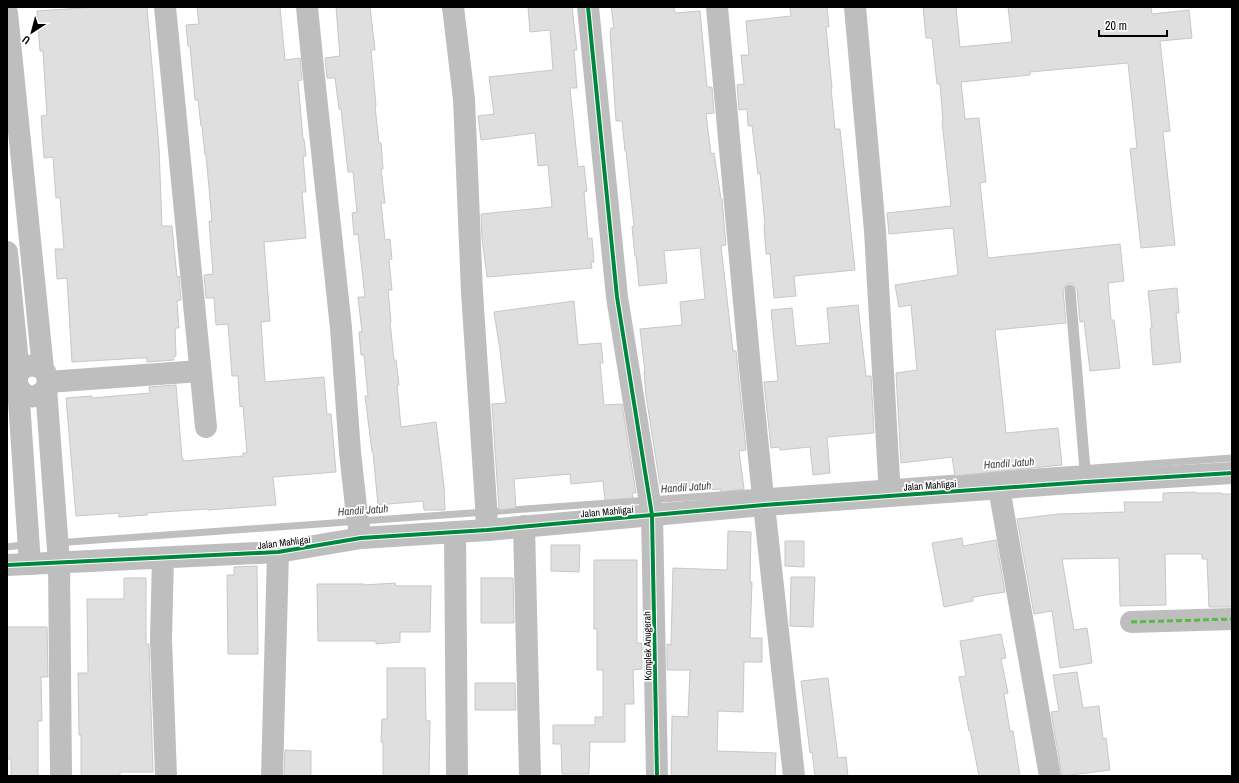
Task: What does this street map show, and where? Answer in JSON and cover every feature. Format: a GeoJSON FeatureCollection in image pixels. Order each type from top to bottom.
{"type":"FeatureCollection","features":[{"type":"Feature","properties":{"kind":"street"},"geometry":{"type":"LineString","coordinates":[[165,7],[206,427]]}},
{"type":"Feature","properties":{"kind":"street"},"geometry":{"type":"LineString","coordinates":[[307,7],[341,328],[350,452],[360,528]]}},
{"type":"Feature","properties":{"kind":"street"},"geometry":{"type":"LineString","coordinates":[[453,7],[464,99],[472,292],[487,518]]}},
{"type":"Feature","properties":{"kind":"street","name":"Komplek Anugerah"},"geometry":{"type":"LineString","coordinates":[[588,7],[617,297],[650,505],[657,776]]}},
{"type":"Feature","properties":{"kind":"street"},"geometry":{"type":"LineString","coordinates":[[717,7],[750,368],[794,776]]}},
{"type":"Feature","properties":{"kind":"street"},"geometry":{"type":"LineString","coordinates":[[855,7],[875,231],[889,487]]}},
{"type":"Feature","properties":{"kind":"street"},"geometry":{"type":"LineString","coordinates":[[7,13],[46,380],[59,563],[61,776]]}},
{"type":"Feature","properties":{"kind":"street"},"geometry":{"type":"LineString","coordinates":[[7,252],[15,380],[30,564]]}},
{"type":"Feature","properties":{"kind":"street"},"geometry":{"type":"LineString","coordinates":[[30,365],[37,365],[46,380],[42,393],[35,396],[28,396],[22,392],[15,380],[23,368],[30,365]]}},
{"type":"Feature","properties":{"kind":"street"},"geometry":{"type":"LineString","coordinates":[[46,380],[200,371]]}},
{"type":"Feature","properties":{"kind":"street","name":"Jalan Mahligai"},"geometry":{"type":"LineString","coordinates":[[7,565],[278,552],[360,528],[455,532],[487,518],[524,526],[650,505],[763,496],[889,487],[999,488],[1086,473],[1232,473]]}},
{"type":"Feature","properties":{"kind":"street"},"geometry":{"type":"LineString","coordinates":[[999,488],[1050,776]]}},
{"type":"Feature","properties":{"kind":"street"},"geometry":{"type":"LineString","coordinates":[[524,526],[530,776]]}},
{"type":"Feature","properties":{"kind":"street"},"geometry":{"type":"LineString","coordinates":[[455,532],[457,776]]}},
{"type":"Feature","properties":{"kind":"street"},"geometry":{"type":"LineString","coordinates":[[272,776],[278,552]]}},
{"type":"Feature","properties":{"kind":"street"},"geometry":{"type":"LineString","coordinates":[[163,558],[161,639],[166,776]]}},
{"type":"Feature","properties":{"kind":"street"},"geometry":{"type":"LineString","coordinates":[[1131,622],[1232,619]]}},
{"type":"Feature","properties":{"kind":"lane"},"geometry":{"type":"LineString","coordinates":[[1070,290],[1086,473]]}},
{"type":"Feature","properties":{"kind":"building"},"geometry":{"type":"Polygon","coordinates":[[[97,7],[147,7],[159,148],[162,226],[172,226],[181,300],[177,301],[179,328],[175,328],[176,356],[173,357],[174,360],[147,362],[147,358],[140,358],[72,362],[67,278],[57,279],[55,249],[64,249],[60,197],[56,198],[53,157],[44,158],[41,116],[47,115],[43,51],[40,51],[37,11],[97,7]]]}},
{"type":"Feature","properties":{"kind":"building"},"geometry":{"type":"Polygon","coordinates":[[[197,7],[280,7],[285,60],[300,58],[302,80],[298,81],[306,156],[303,156],[306,192],[302,192],[306,238],[264,242],[270,321],[261,322],[265,382],[324,377],[327,414],[331,414],[336,472],[273,477],[276,505],[147,513],[147,515],[119,517],[119,513],[76,516],[66,398],[92,396],[92,398],[150,393],[149,387],[176,385],[183,461],[243,456],[243,453],[247,453],[243,406],[240,407],[238,376],[232,376],[228,324],[216,325],[214,298],[206,298],[204,275],[213,274],[209,221],[212,221],[206,155],[198,100],[195,100],[190,46],[188,46],[186,25],[199,24],[197,7]]]}},
{"type":"Feature","properties":{"kind":"building"},"geometry":{"type":"Polygon","coordinates":[[[336,7],[370,7],[375,50],[371,50],[375,106],[379,143],[381,143],[383,169],[381,169],[385,203],[381,203],[385,240],[390,239],[392,259],[389,260],[392,290],[388,290],[394,360],[396,360],[399,385],[397,385],[401,427],[436,422],[444,486],[445,510],[424,510],[423,501],[378,505],[373,452],[365,396],[368,396],[364,355],[361,355],[359,332],[362,332],[358,297],[365,297],[358,234],[354,235],[352,213],[357,212],[353,172],[348,172],[341,109],[339,109],[335,78],[327,78],[325,58],[340,56],[336,7]]]}},
{"type":"Feature","properties":{"kind":"building"},"geometry":{"type":"Polygon","coordinates":[[[528,7],[572,7],[577,50],[574,50],[577,88],[570,88],[578,167],[584,166],[587,191],[584,192],[588,239],[592,238],[594,262],[591,262],[592,268],[487,277],[482,238],[481,214],[552,207],[548,165],[538,166],[535,133],[481,140],[478,116],[494,114],[489,77],[553,70],[550,30],[530,32],[528,7]]]}},
{"type":"Feature","properties":{"kind":"building"},"geometry":{"type":"Polygon","coordinates":[[[611,7],[674,7],[675,13],[700,11],[707,87],[712,87],[714,113],[706,114],[711,154],[714,153],[722,199],[726,245],[721,246],[733,351],[736,351],[746,450],[739,451],[744,489],[721,492],[721,489],[697,491],[697,488],[661,491],[646,396],[640,329],[682,325],[680,302],[705,299],[700,248],[664,251],[667,283],[639,286],[622,121],[616,121],[610,31],[611,28],[614,28],[611,7]]]}},
{"type":"Feature","properties":{"kind":"building"},"geometry":{"type":"Polygon","coordinates":[[[790,7],[827,7],[829,27],[826,27],[835,129],[840,129],[855,270],[794,276],[796,296],[774,298],[770,254],[766,254],[760,173],[758,174],[752,126],[748,126],[747,109],[739,110],[737,85],[744,84],[741,55],[749,55],[746,21],[791,16],[790,7]]]}},
{"type":"Feature","properties":{"kind":"building"},"geometry":{"type":"Polygon","coordinates":[[[923,7],[956,7],[960,47],[1012,42],[1008,7],[1151,7],[1152,14],[1189,10],[1192,38],[1160,41],[1170,131],[1163,132],[1175,245],[1141,248],[1130,149],[1137,148],[1128,63],[1030,72],[1030,75],[961,82],[965,119],[979,118],[986,182],[980,183],[988,258],[1120,244],[1124,281],[1108,283],[1111,320],[1114,320],[1120,368],[1090,371],[1084,321],[1080,322],[1077,289],[1073,284],[1069,283],[1063,290],[1066,323],[995,330],[1006,433],[1058,428],[1062,465],[955,476],[952,457],[901,463],[896,373],[917,370],[911,305],[899,307],[895,285],[958,275],[953,228],[889,234],[887,213],[951,206],[942,121],[940,84],[937,84],[932,38],[926,38],[923,7]]]}},
{"type":"Feature","properties":{"kind":"building"},"geometry":{"type":"Polygon","coordinates":[[[1177,288],[1179,313],[1176,313],[1181,362],[1153,365],[1150,328],[1152,328],[1148,291],[1177,288]]]}},
{"type":"Feature","properties":{"kind":"building"},"geometry":{"type":"Polygon","coordinates":[[[574,301],[578,345],[601,343],[603,363],[600,363],[604,405],[622,404],[636,493],[632,493],[633,498],[605,500],[603,481],[571,484],[570,474],[514,479],[516,508],[499,510],[492,404],[506,403],[494,312],[574,301]]]}},
{"type":"Feature","properties":{"kind":"building"},"geometry":{"type":"Polygon","coordinates":[[[858,305],[866,376],[871,376],[874,433],[827,437],[830,473],[813,475],[810,447],[780,450],[779,447],[771,448],[764,382],[778,381],[771,310],[792,308],[796,346],[830,343],[827,308],[858,305]]]}},
{"type":"Feature","properties":{"kind":"building"},"geometry":{"type":"Polygon","coordinates":[[[1195,492],[1232,494],[1232,607],[1209,607],[1207,559],[1202,559],[1202,554],[1165,554],[1166,605],[1120,606],[1119,558],[1062,559],[1074,630],[1087,628],[1092,663],[1060,668],[1052,611],[1034,614],[1017,519],[1059,514],[1125,512],[1124,502],[1163,502],[1163,493],[1195,492]]]}},
{"type":"Feature","properties":{"kind":"building"},"geometry":{"type":"Polygon","coordinates":[[[728,531],[751,532],[750,582],[752,582],[750,638],[762,638],[762,662],[744,662],[743,712],[718,711],[717,751],[776,753],[775,776],[671,776],[672,716],[688,717],[690,670],[667,670],[667,644],[671,645],[673,568],[727,570],[728,531]]]}},
{"type":"Feature","properties":{"kind":"building"},"geometry":{"type":"Polygon","coordinates":[[[962,538],[963,546],[996,540],[1005,592],[973,597],[973,601],[944,607],[932,543],[962,538]]]}},
{"type":"Feature","properties":{"kind":"building"},"geometry":{"type":"Polygon","coordinates":[[[785,541],[804,541],[804,567],[785,566],[785,541]]]}},
{"type":"Feature","properties":{"kind":"building"},"geometry":{"type":"Polygon","coordinates":[[[551,545],[580,545],[579,572],[551,571],[551,545]]]}},
{"type":"Feature","properties":{"kind":"building"},"geometry":{"type":"Polygon","coordinates":[[[594,560],[637,560],[637,643],[642,643],[642,669],[633,670],[634,704],[625,704],[625,742],[590,742],[589,774],[562,774],[561,744],[553,744],[553,725],[595,725],[595,717],[603,717],[603,670],[597,670],[597,629],[594,629],[594,560]]]}},
{"type":"Feature","properties":{"kind":"building"},"geometry":{"type":"Polygon","coordinates":[[[257,566],[258,654],[228,654],[227,575],[234,575],[234,567],[257,566]]]}},
{"type":"Feature","properties":{"kind":"building"},"geometry":{"type":"Polygon","coordinates":[[[791,577],[815,577],[813,627],[790,626],[791,577]]]}},
{"type":"Feature","properties":{"kind":"building"},"geometry":{"type":"Polygon","coordinates":[[[124,578],[146,578],[146,644],[149,644],[153,772],[120,772],[120,776],[81,776],[78,673],[88,673],[87,599],[124,599],[124,578]]]}},
{"type":"Feature","properties":{"kind":"building"},"geometry":{"type":"Polygon","coordinates":[[[481,578],[513,578],[514,623],[481,623],[481,578]]]}},
{"type":"Feature","properties":{"kind":"building"},"geometry":{"type":"Polygon","coordinates":[[[395,583],[396,586],[431,586],[430,632],[400,632],[400,642],[376,644],[376,641],[318,641],[317,584],[364,585],[395,583]]]}},
{"type":"Feature","properties":{"kind":"building"},"geometry":{"type":"Polygon","coordinates":[[[7,627],[47,627],[48,677],[41,677],[42,721],[38,721],[38,776],[11,776],[11,759],[7,759],[7,627]]]}},
{"type":"Feature","properties":{"kind":"building"},"geometry":{"type":"Polygon","coordinates":[[[1001,634],[1006,658],[1001,659],[1008,693],[1004,694],[1010,731],[1013,731],[1020,776],[979,776],[959,677],[966,676],[960,641],[1001,634]]]}},
{"type":"Feature","properties":{"kind":"building"},"geometry":{"type":"Polygon","coordinates":[[[387,668],[425,668],[426,720],[430,721],[429,776],[383,776],[383,742],[381,742],[382,719],[387,719],[387,668]]]}},
{"type":"Feature","properties":{"kind":"building"},"geometry":{"type":"Polygon","coordinates":[[[1077,672],[1083,708],[1099,706],[1103,739],[1106,738],[1110,770],[1062,776],[1051,712],[1059,711],[1053,675],[1077,672]]]}},
{"type":"Feature","properties":{"kind":"building"},"geometry":{"type":"Polygon","coordinates":[[[828,678],[838,758],[846,757],[848,776],[815,776],[812,752],[810,753],[801,681],[828,678]]]}},
{"type":"Feature","properties":{"kind":"building"},"geometry":{"type":"Polygon","coordinates":[[[475,683],[515,683],[516,710],[475,710],[475,683]]]}},
{"type":"Feature","properties":{"kind":"building"},"geometry":{"type":"Polygon","coordinates":[[[285,750],[311,751],[311,776],[284,776],[285,750]]]}},
{"type":"Feature","properties":{"kind":"waterway","name":"Handil Jatuh"},"geometry":{"type":"LineString","coordinates":[[69,542],[1232,458]]}},
{"type":"Feature","properties":{"kind":"waterway","name":"Handil Jatuh"},"geometry":{"type":"LineString","coordinates":[[7,547],[22,545]]}},
{"type":"Feature","properties":{"kind":"marked path"},"geometry":{"type":"LineString","coordinates":[[1131,622],[1232,619]]}},
{"type":"Feature","properties":{"kind":"cycle path"},"geometry":{"type":"LineString","coordinates":[[588,7],[617,297],[652,515],[657,776]]}},
{"type":"Feature","properties":{"kind":"cycle path"},"geometry":{"type":"LineString","coordinates":[[7,565],[278,552],[361,538],[487,530],[764,505],[1232,473]]}}]}
